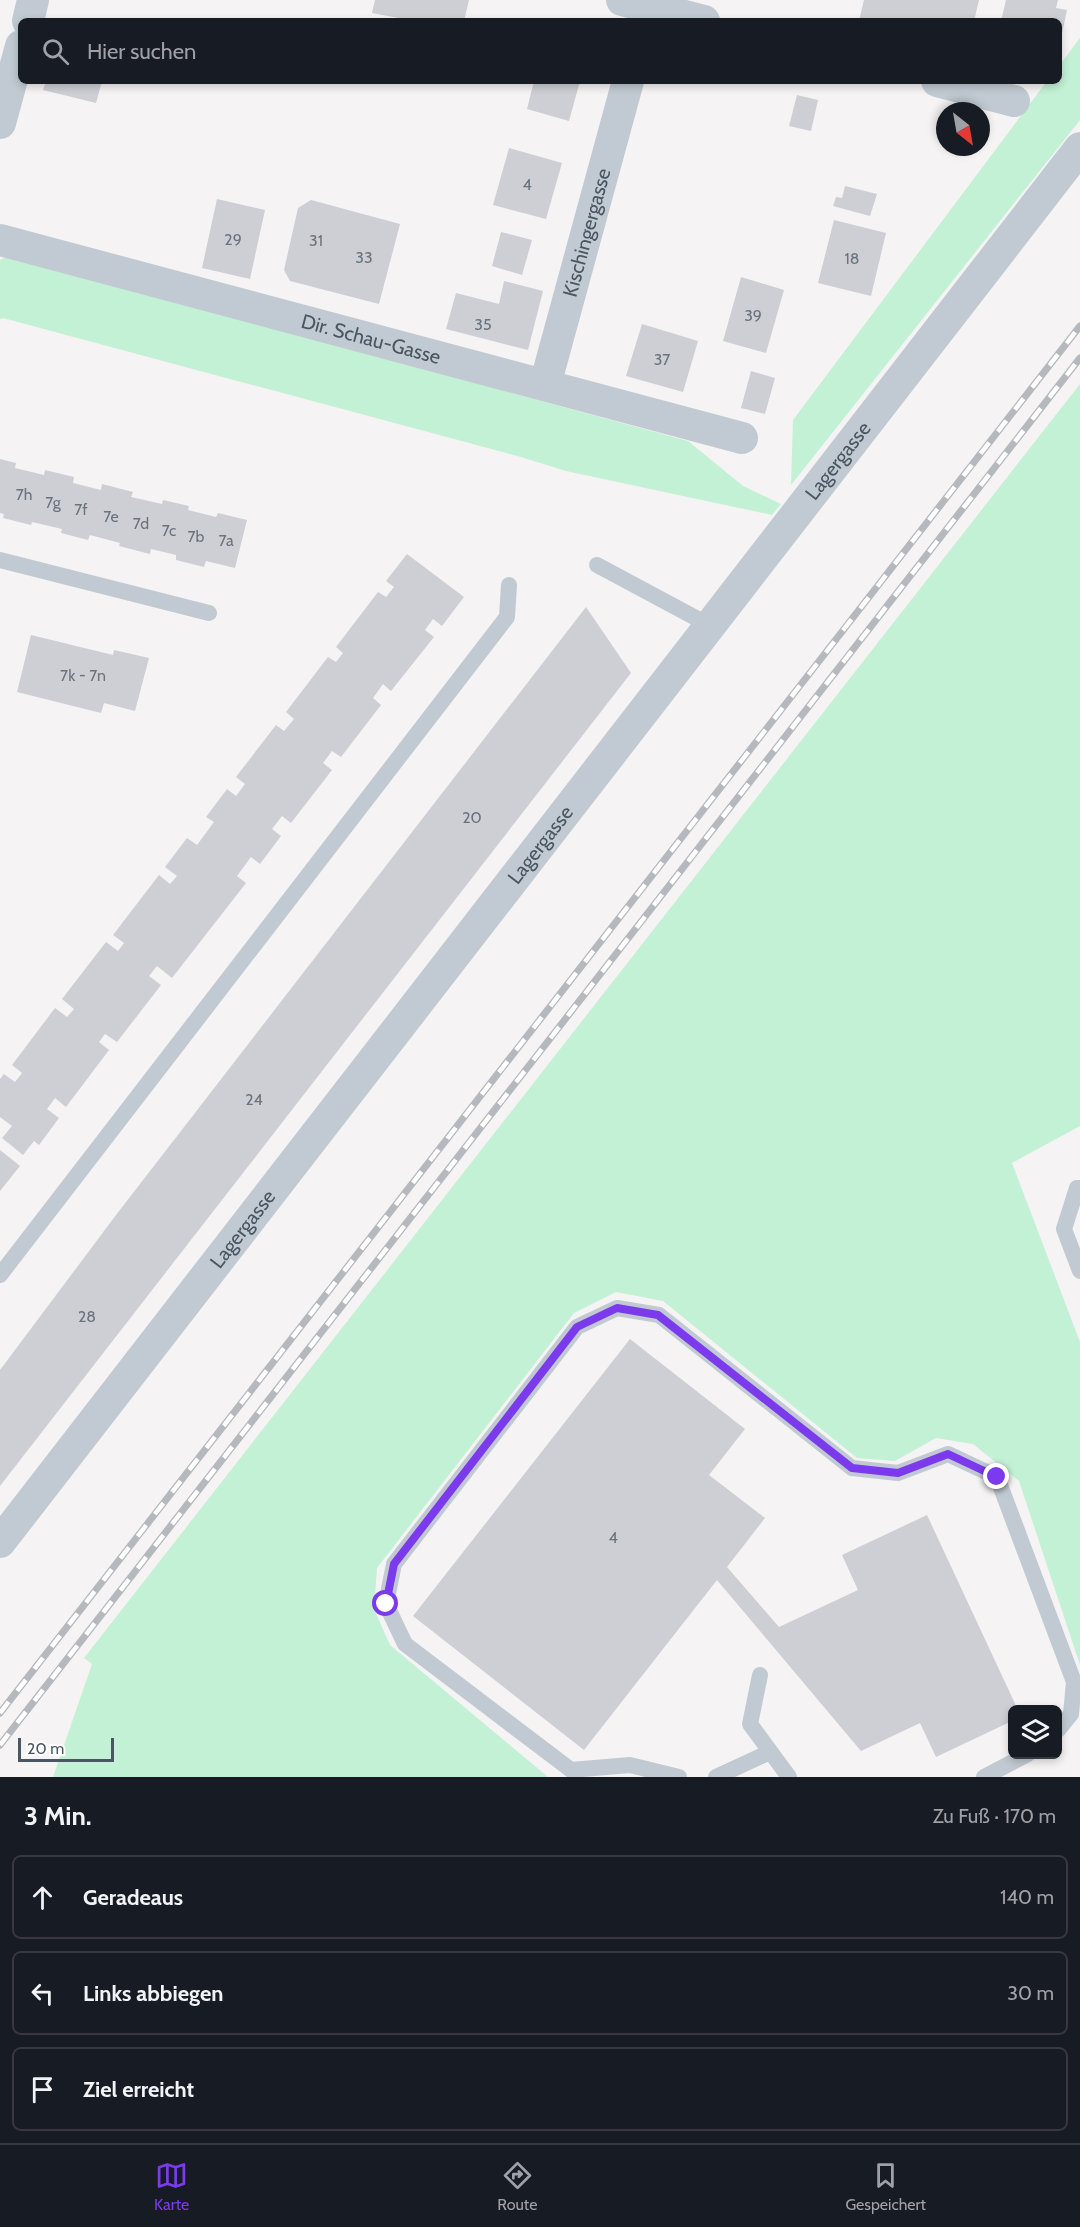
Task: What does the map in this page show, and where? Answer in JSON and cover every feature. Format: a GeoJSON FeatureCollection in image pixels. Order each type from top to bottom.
{"type":"FeatureCollection","features":[{"type":"Feature","properties":{"kind":"street"},"geometry":{"type":"LineString","coordinates":[[29,18],[33,0]]}},
{"type":"Feature","properties":{"kind":"street"},"geometry":{"type":"LineString","coordinates":[[638,9],[688,18]]}},
{"type":"Feature","properties":{"kind":"street"},"geometry":{"type":"LineString","coordinates":[[0,123],[18,57]]}},
{"type":"Feature","properties":{"kind":"street","name":"Kischingergasse"},"geometry":{"type":"LineString","coordinates":[[545,386],[627,84]]}},
{"type":"Feature","properties":{"kind":"street"},"geometry":{"type":"LineString","coordinates":[[949,84],[1014,101]]}},
{"type":"Feature","properties":{"kind":"street","name":"Lagergasse"},"geometry":{"type":"LineString","coordinates":[[0,1542],[1080,148]]}},
{"type":"Feature","properties":{"kind":"street","name":"Dir. Schau-Gasse"},"geometry":{"type":"LineString","coordinates":[[0,240],[742,438]]}},
{"type":"Feature","properties":{"kind":"lane"},"geometry":{"type":"LineString","coordinates":[[0,560],[208,614]]}},
{"type":"Feature","properties":{"kind":"lane"},"geometry":{"type":"LineString","coordinates":[[597,565],[710,625]]}},
{"type":"Feature","properties":{"kind":"lane"},"geometry":{"type":"LineString","coordinates":[[0,1275],[507,617],[509,585]]}},
{"type":"Feature","properties":{"kind":"lane"},"geometry":{"type":"LineString","coordinates":[[1079,1188],[1064,1229],[1080,1271]]}},
{"type":"Feature","properties":{"kind":"lane"},"geometry":{"type":"LineString","coordinates":[[679,1777],[630,1765],[571,1770],[405,1644],[386,1604],[394,1564],[577,1327],[617,1308],[658,1315],[852,1468],[898,1473],[948,1454],[997,1477],[1074,1682],[1071,1714],[1062,1725]]}},
{"type":"Feature","properties":{"kind":"lane"},"geometry":{"type":"LineString","coordinates":[[760,1675],[750,1724],[789,1777]]}},
{"type":"Feature","properties":{"kind":"lane"},"geometry":{"type":"LineString","coordinates":[[716,1777],[770,1752]]}},
{"type":"Feature","properties":{"kind":"lane"},"geometry":{"type":"LineString","coordinates":[[984,1777],[1020,1759]]}},
{"type":"Feature","properties":{"kind":"green space"},"geometry":{"type":"Polygon","coordinates":[[[1080,38],[1080,120],[791,485],[793,420],[1045,84],[1062,84],[1062,62],[1080,38]]]}},
{"type":"Feature","properties":{"kind":"green space"},"geometry":{"type":"Polygon","coordinates":[[[8,256],[688,441],[743,486],[781,504],[772,515],[566,471],[521,457],[0,319],[0,260],[8,256]]]}},
{"type":"Feature","properties":{"kind":"green space"},"geometry":{"type":"Polygon","coordinates":[[[1080,384],[1080,1126],[1012,1163],[1080,1342],[1080,1665],[1019,1481],[973,1444],[936,1438],[895,1461],[857,1458],[663,1301],[616,1292],[574,1313],[377,1568],[374,1609],[390,1645],[548,1777],[53,1777],[92,1664],[84,1658],[1080,384]]]}},
{"type":"Feature","properties":{"kind":"building"},"geometry":{"type":"Polygon","coordinates":[[[375,0],[469,0],[465,18],[398,18],[372,13],[375,0]]]}},
{"type":"Feature","properties":{"kind":"building"},"geometry":{"type":"Polygon","coordinates":[[[864,0],[979,0],[975,18],[860,18],[864,0]]]}},
{"type":"Feature","properties":{"kind":"building"},"geometry":{"type":"Polygon","coordinates":[[[1006,0],[1058,0],[1056,8],[1067,10],[1062,34],[1062,18],[1002,18],[1006,0]]]}},
{"type":"Feature","properties":{"kind":"building"},"geometry":{"type":"Polygon","coordinates":[[[45,84],[101,84],[96,103],[43,90],[45,84]]]}},
{"type":"Feature","properties":{"kind":"building"},"geometry":{"type":"Polygon","coordinates":[[[533,84],[579,84],[569,121],[527,109],[533,84]]]}},
{"type":"Feature","properties":{"kind":"building"},"geometry":{"type":"Polygon","coordinates":[[[797,95],[818,100],[811,131],[789,126],[797,95]]]}},
{"type":"Feature","properties":{"kind":"building"},"geometry":{"type":"Polygon","coordinates":[[[509,148],[562,163],[546,219],[493,205],[509,148]]]}},
{"type":"Feature","properties":{"kind":"building"},"geometry":{"type":"Polygon","coordinates":[[[845,186],[877,194],[870,216],[833,206],[836,197],[842,198],[845,186]]]}},
{"type":"Feature","properties":{"kind":"building"},"geometry":{"type":"Polygon","coordinates":[[[217,199],[265,210],[250,279],[202,268],[217,199]]]}},
{"type":"Feature","properties":{"kind":"building"},"geometry":{"type":"Polygon","coordinates":[[[311,200],[400,224],[379,304],[290,281],[284,270],[298,208],[311,200]]]}},
{"type":"Feature","properties":{"kind":"building"},"geometry":{"type":"Polygon","coordinates":[[[834,220],[886,233],[871,296],[818,283],[834,220]]]}},
{"type":"Feature","properties":{"kind":"building"},"geometry":{"type":"Polygon","coordinates":[[[501,232],[532,240],[522,275],[492,266],[501,232]]]}},
{"type":"Feature","properties":{"kind":"building"},"geometry":{"type":"Polygon","coordinates":[[[741,277],[784,290],[766,353],[723,341],[741,277]]]}},
{"type":"Feature","properties":{"kind":"building"},"geometry":{"type":"Polygon","coordinates":[[[504,281],[543,291],[528,350],[446,329],[456,293],[499,304],[504,281]]]}},
{"type":"Feature","properties":{"kind":"building"},"geometry":{"type":"Polygon","coordinates":[[[642,324],[698,341],[683,392],[626,376],[642,324]]]}},
{"type":"Feature","properties":{"kind":"building"},"geometry":{"type":"Polygon","coordinates":[[[751,371],[775,378],[765,414],[741,408],[751,371]]]}},
{"type":"Feature","properties":{"kind":"building"},"geometry":{"type":"Polygon","coordinates":[[[0,459],[16,463],[15,468],[44,475],[45,470],[74,477],[73,483],[101,490],[102,484],[133,492],[131,497],[162,504],[163,500],[189,506],[188,510],[216,517],[218,513],[247,520],[235,568],[206,561],[204,567],[176,560],[176,555],[151,549],[150,554],[90,535],[88,540],[61,533],[62,529],[3,518],[4,514],[0,513],[0,459]]]}},
{"type":"Feature","properties":{"kind":"building"},"geometry":{"type":"Polygon","coordinates":[[[407,554],[464,597],[442,626],[433,619],[425,630],[434,637],[391,691],[383,684],[373,698],[381,705],[341,757],[332,751],[323,763],[332,770],[291,823],[282,816],[272,829],[281,836],[260,864],[251,857],[237,876],[246,883],[172,978],[157,966],[149,976],[161,985],[117,1042],[105,1034],[99,1042],[109,1050],[66,1107],[55,1098],[47,1109],[59,1118],[39,1145],[34,1141],[23,1155],[2,1138],[12,1126],[0,1117],[0,1079],[4,1074],[15,1082],[22,1073],[12,1065],[55,1008],[67,1017],[74,1009],[62,999],[106,942],[118,951],[124,943],[113,935],[159,875],[170,884],[177,876],[165,867],[187,838],[197,845],[214,822],[206,817],[227,789],[236,796],[245,784],[236,777],[276,725],[284,731],[294,719],[286,712],[328,657],[336,662],[343,653],[336,647],[378,592],[386,597],[394,587],[386,581],[407,554]]]}},
{"type":"Feature","properties":{"kind":"building"},"geometry":{"type":"Polygon","coordinates":[[[586,607],[631,673],[0,1486],[0,1370],[116,1215],[586,607]]]}},
{"type":"Feature","properties":{"kind":"building"},"geometry":{"type":"Polygon","coordinates":[[[31,635],[113,655],[114,650],[149,658],[135,711],[104,703],[101,713],[17,692],[31,635]]]}},
{"type":"Feature","properties":{"kind":"building"},"geometry":{"type":"Polygon","coordinates":[[[0,1150],[20,1166],[0,1191],[0,1150]]]}},
{"type":"Feature","properties":{"kind":"building"},"geometry":{"type":"Polygon","coordinates":[[[630,1339],[745,1429],[709,1475],[765,1518],[727,1567],[779,1627],[858,1590],[842,1555],[927,1515],[1016,1705],[1008,1705],[1008,1723],[936,1757],[920,1723],[861,1751],[717,1580],[584,1750],[413,1616],[630,1339]]]}},
{"type":"Feature","properties":{"kind":"railway"},"geometry":{"type":"LineString","coordinates":[[0,1713],[1080,326]]}},
{"type":"Feature","properties":{"kind":"railway"},"geometry":{"type":"LineString","coordinates":[[0,1745],[1080,358]]}},
{"type":"Feature","properties":{"kind":"route"},"geometry":{"type":"LineString","coordinates":[[386,1604],[394,1564],[577,1327],[617,1308],[658,1315],[852,1468],[898,1473],[948,1454],[997,1477]]}}]}
